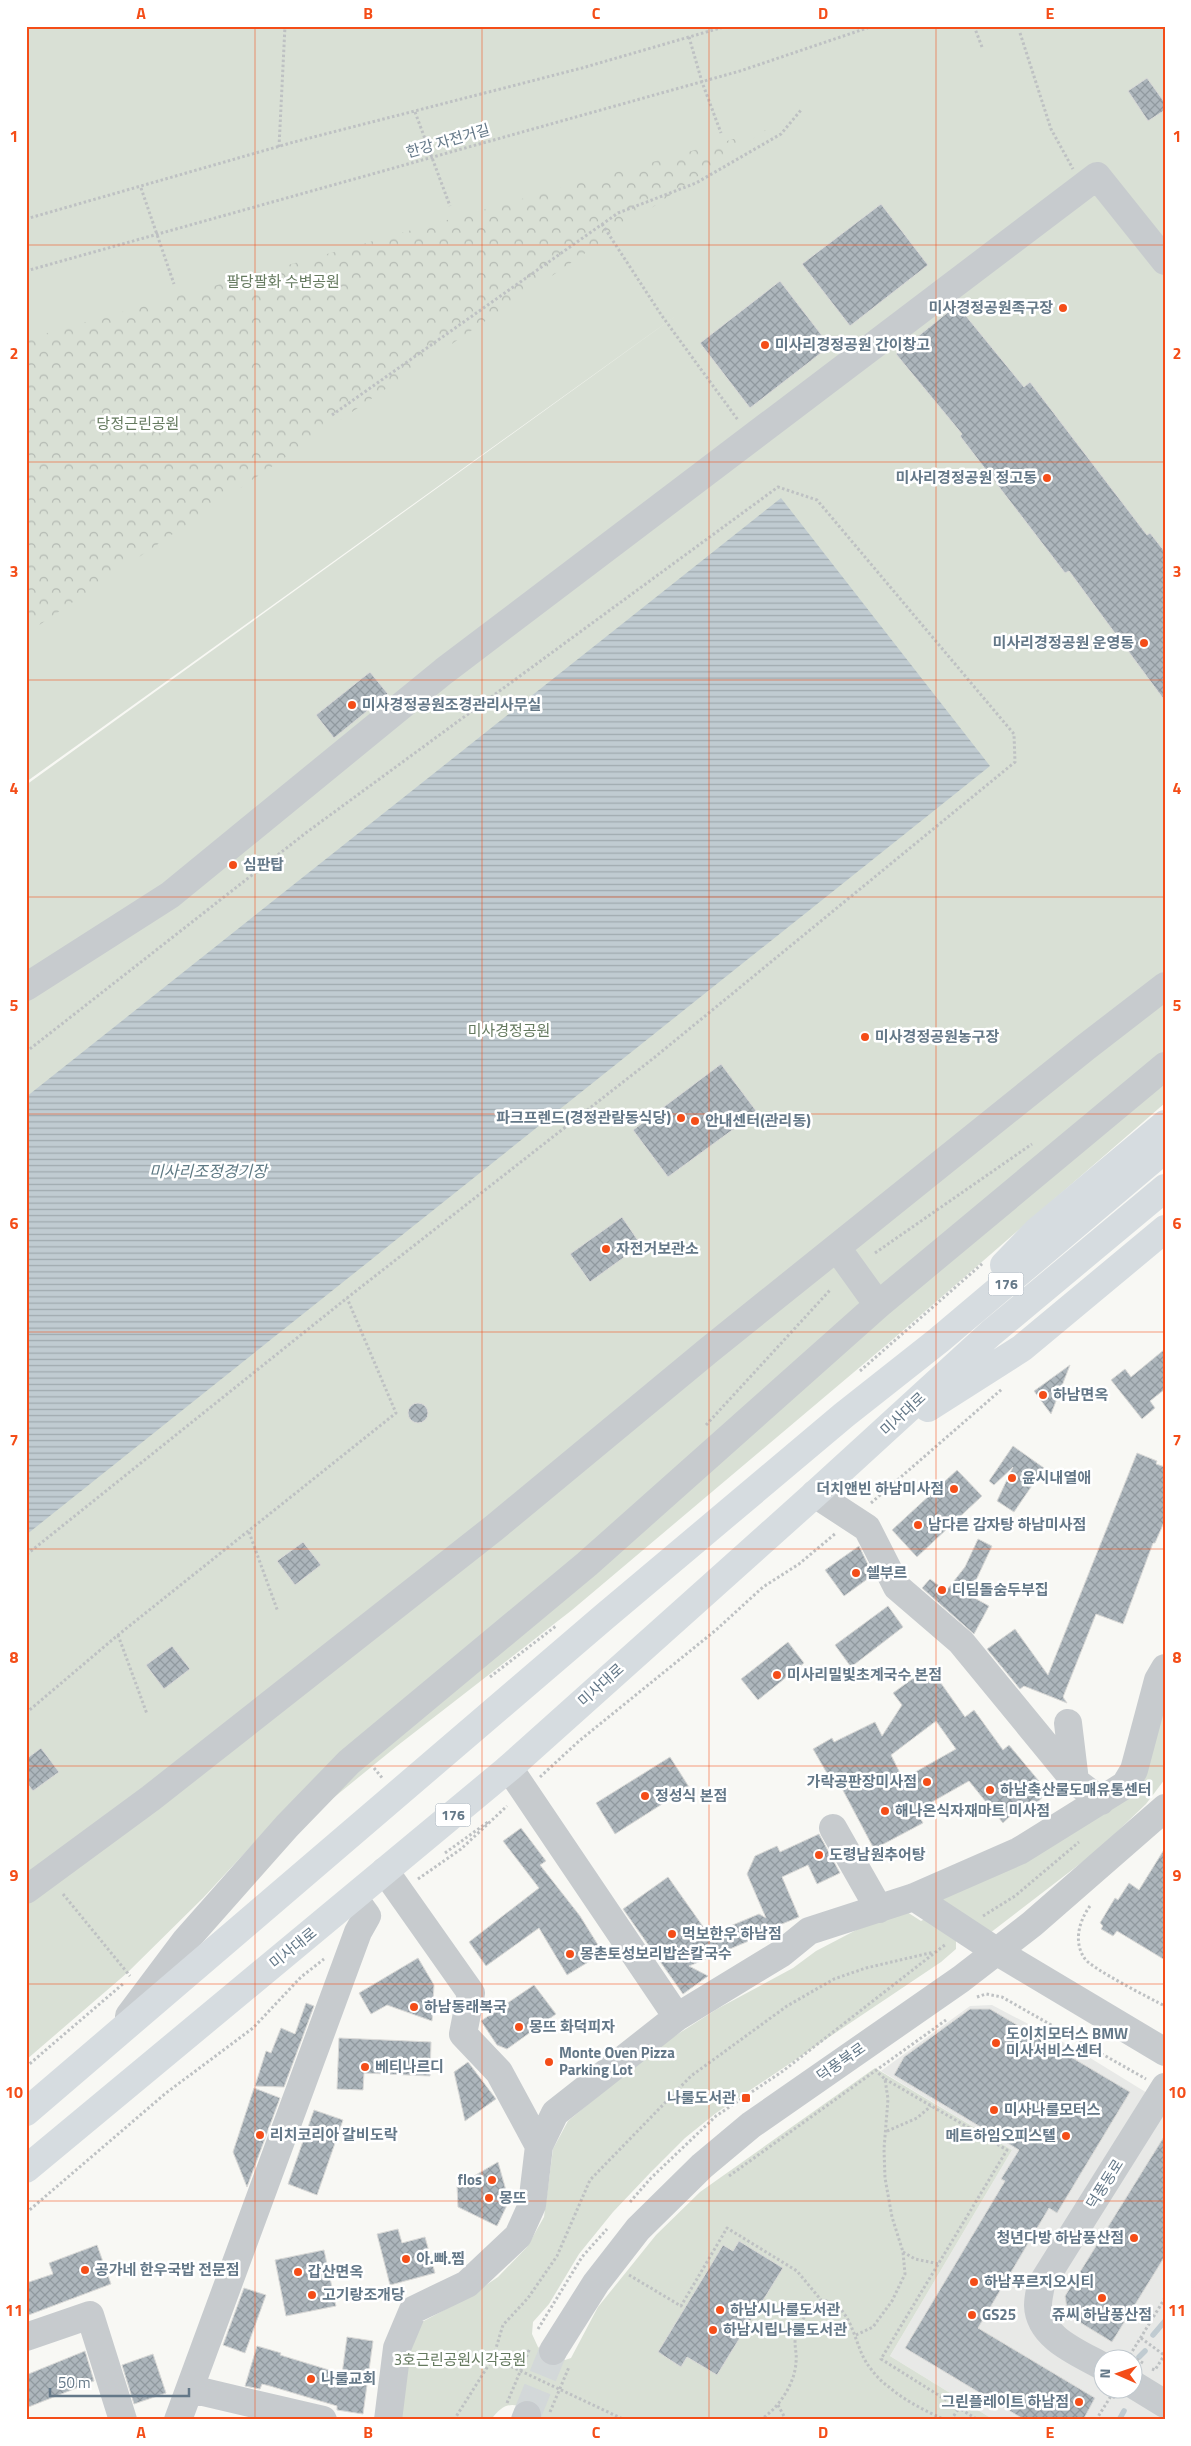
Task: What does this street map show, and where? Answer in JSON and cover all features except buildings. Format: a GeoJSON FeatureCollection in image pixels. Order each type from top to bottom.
{"type":"FeatureCollection","features":[{"type":"Feature","properties":{"kind":"main road"},"geometry":{"type":"LineString","coordinates":[[844,1415],[905,1347],[1001,1268],[1037,1230],[1165,1124]]}},
{"type":"Feature","properties":{"kind":"main road","name":"176"},"geometry":{"type":"LineString","coordinates":[[26,2112],[611,1610],[844,1415],[939,1340],[1165,1149]]}},
{"type":"Feature","properties":{"kind":"main road","name":"미사대로"},"geometry":{"type":"LineString","coordinates":[[26,2169],[354,1898],[392,1881],[508,1768],[868,1447],[990,1333],[1165,1188]]}},
{"type":"Feature","properties":{"kind":"main road"},"geometry":{"type":"LineString","coordinates":[[868,1447],[1022,1348],[1165,1229]]}},
{"type":"Feature","properties":{"kind":"street"},"geometry":{"type":"LineString","coordinates":[[26,987],[170,895],[444,671],[1097,176],[1165,262]]}},
{"type":"Feature","properties":{"kind":"street"},"geometry":{"type":"LineString","coordinates":[[26,1890],[151,1798],[494,1528],[836,1248],[1078,1053],[1165,986]]}},
{"type":"Feature","properties":{"kind":"street"},"geometry":{"type":"LineString","coordinates":[[117,2033],[186,1940],[287,1826],[349,1762],[587,1564],[878,1305],[1165,1066]]}},
{"type":"Feature","properties":{"kind":"street"},"geometry":{"type":"LineString","coordinates":[[836,1248],[878,1305]]}},
{"type":"Feature","properties":{"kind":"street"},"geometry":{"type":"LineString","coordinates":[[815,1494],[866,1528],[898,1588],[961,1642],[1075,1781],[1100,1802]]}},
{"type":"Feature","properties":{"kind":"street"},"geometry":{"type":"LineString","coordinates":[[388,2420],[397,2348],[413,2310],[467,2284],[518,2236],[532,2206],[539,2146],[555,2113],[677,2017],[782,1953],[809,1931],[914,1897],[1019,1851],[1125,1785],[1134,1770],[1158,1680],[1165,1668]]}},
{"type":"Feature","properties":{"kind":"street"},"geometry":{"type":"LineString","coordinates":[[1068,1723],[1075,1781]]}},
{"type":"Feature","properties":{"kind":"street"},"geometry":{"type":"LineString","coordinates":[[508,1768],[525,1790],[677,2017]]}},
{"type":"Feature","properties":{"kind":"street","name":"덕풍북로"},"geometry":{"type":"LineString","coordinates":[[562,2357],[596,2283],[632,2236],[702,2166],[751,2125],[961,1979],[1092,1874],[1165,1808]]}},
{"type":"Feature","properties":{"kind":"street"},"geometry":{"type":"LineString","coordinates":[[833,1828],[879,1909]]}},
{"type":"Feature","properties":{"kind":"street"},"geometry":{"type":"LineString","coordinates":[[392,1881],[471,1993],[463,2034],[499,2072],[539,2146]]}},
{"type":"Feature","properties":{"kind":"street"},"geometry":{"type":"LineString","coordinates":[[914,1897],[996,1951],[1165,2052]]}},
{"type":"Feature","properties":{"kind":"street"},"geometry":{"type":"LineString","coordinates":[[178,2420],[358,1932],[367,1916],[354,1898]]}},
{"type":"Feature","properties":{"kind":"street","name":"덕풍동로"},"geometry":{"type":"LineString","coordinates":[[1094,2361],[1055,2338],[1043,2325],[1038,2305],[1041,2285],[1164,2089]]}},
{"type":"Feature","properties":{"kind":"street"},"geometry":{"type":"LineString","coordinates":[[26,2337],[90,2315],[123,2420]]}},
{"type":"Feature","properties":{"kind":"street"},"geometry":{"type":"LineString","coordinates":[[191,2389],[323,2420]]}},
{"type":"Feature","properties":{"kind":"street"},"geometry":{"type":"LineString","coordinates":[[1144,2397],[1165,2404]]}},
{"type":"Feature","properties":{"kind":"path"},"geometry":{"type":"LineString","coordinates":[[279,147],[285,26]]}},
{"type":"Feature","properties":{"kind":"path"},"geometry":{"type":"LineString","coordinates":[[26,219],[141,188],[279,147],[415,112],[727,26]]}},
{"type":"Feature","properties":{"kind":"path","name":"한강 자전거길"},"geometry":{"type":"LineString","coordinates":[[26,271],[702,82],[873,26]]}},
{"type":"Feature","properties":{"kind":"path"},"geometry":{"type":"LineString","coordinates":[[974,26],[982,46]]}},
{"type":"Feature","properties":{"kind":"path"},"geometry":{"type":"LineString","coordinates":[[1020,33],[1051,129],[1083,186]]}},
{"type":"Feature","properties":{"kind":"path"},"geometry":{"type":"LineString","coordinates":[[689,37],[702,82],[721,133]]}},
{"type":"Feature","properties":{"kind":"path"},"geometry":{"type":"LineString","coordinates":[[332,415],[602,224],[618,214],[696,183],[781,134],[801,110]]}},
{"type":"Feature","properties":{"kind":"path"},"geometry":{"type":"LineString","coordinates":[[415,112],[450,206]]}},
{"type":"Feature","properties":{"kind":"path"},"geometry":{"type":"LineString","coordinates":[[141,188],[174,284]]}},
{"type":"Feature","properties":{"kind":"path"},"geometry":{"type":"LineString","coordinates":[[602,224],[662,316],[752,438]]}},
{"type":"Feature","properties":{"kind":"path"},"geometry":{"type":"LineString","coordinates":[[26,1052],[307,832],[721,531],[778,487],[817,500],[1014,734],[1015,762],[656,1057],[347,1298],[26,1555]]}},
{"type":"Feature","properties":{"kind":"path"},"geometry":{"type":"LineString","coordinates":[[875,1253],[1035,1142]]}},
{"type":"Feature","properties":{"kind":"path"},"geometry":{"type":"LineString","coordinates":[[854,1376],[990,1256]]}},
{"type":"Feature","properties":{"kind":"path"},"geometry":{"type":"LineString","coordinates":[[26,1713],[118,1635],[250,1532],[396,1413],[347,1298]]}},
{"type":"Feature","properties":{"kind":"path"},"geometry":{"type":"LineString","coordinates":[[444,1854],[491,1819],[579,1741],[708,1636],[763,1587],[799,1564],[1006,1386]]}},
{"type":"Feature","properties":{"kind":"path"},"geometry":{"type":"LineString","coordinates":[[250,1532],[278,1612]]}},
{"type":"Feature","properties":{"kind":"path"},"geometry":{"type":"LineString","coordinates":[[483,1683],[558,1624]]}},
{"type":"Feature","properties":{"kind":"path"},"geometry":{"type":"LineString","coordinates":[[118,1635],[147,1714]]}},
{"type":"Feature","properties":{"kind":"path"},"geometry":{"type":"LineString","coordinates":[[368,1773],[376,1767]]}},
{"type":"Feature","properties":{"kind":"path"},"geometry":{"type":"LineString","coordinates":[[392,1881],[461,1849],[483,1830],[491,1819]]}},
{"type":"Feature","properties":{"kind":"path"},"geometry":{"type":"LineString","coordinates":[[26,2066],[131,1977],[63,1894]]}},
{"type":"Feature","properties":{"kind":"path"},"geometry":{"type":"LineString","coordinates":[[1078,1944],[1086,1960],[1165,2006]]}},
{"type":"Feature","properties":{"kind":"path"},"geometry":{"type":"LineString","coordinates":[[454,2420],[493,2358],[503,2325],[528,2298],[557,2256],[590,2180],[691,2076],[787,2006],[834,1979],[866,1968],[937,1952]]}},
{"type":"Feature","properties":{"kind":"path"},"geometry":{"type":"LineString","coordinates":[[26,2213],[166,2093],[252,2028],[301,1977],[330,1954]]}},
{"type":"Feature","properties":{"kind":"path"},"geometry":{"type":"LineString","coordinates":[[973,1999],[986,1994],[1002,1997],[1164,2089]]}},
{"type":"Feature","properties":{"kind":"path"},"geometry":{"type":"LineString","coordinates":[[729,2176],[876,2072],[952,2015]]}},
{"type":"Feature","properties":{"kind":"path"},"geometry":{"type":"LineString","coordinates":[[876,2072],[930,2106],[1007,2150],[881,2359],[978,2420]]}},
{"type":"Feature","properties":{"kind":"path"},"geometry":{"type":"LineString","coordinates":[[856,2335],[873,2327],[892,2300],[905,2274],[903,2252],[892,2217],[886,2178],[884,2148],[888,2099],[885,2079]]}},
{"type":"Feature","properties":{"kind":"path"},"geometry":{"type":"LineString","coordinates":[[886,2131],[917,2118],[930,2106]]}},
{"type":"Feature","properties":{"kind":"path"},"geometry":{"type":"LineString","coordinates":[[627,2274],[681,2306],[727,2228],[797,2271],[821,2300],[831,2301],[843,2313],[856,2335],[867,2364],[888,2387],[945,2420]]}},
{"type":"Feature","properties":{"kind":"path"},"geometry":{"type":"LineString","coordinates":[[903,2252],[915,2259],[940,2264]]}},
{"type":"Feature","properties":{"kind":"path"},"geometry":{"type":"LineString","coordinates":[[622,2281],[633,2267]]}},
{"type":"Feature","properties":{"kind":"path"},"geometry":{"type":"LineString","coordinates":[[1141,2338],[1164,2355],[1155,2370],[1130,2355],[1165,2298]]}},
{"type":"Feature","properties":{"kind":"path"},"geometry":{"type":"LineString","coordinates":[[760,2420],[778,2405],[791,2381],[796,2363],[795,2340],[800,2324],[809,2310],[821,2300]]}},
{"type":"Feature","properties":{"kind":"path"},"geometry":{"type":"LineString","coordinates":[[533,2418],[562,2357]]}},
{"type":"Feature","properties":{"kind":"path"},"geometry":{"type":"LineString","coordinates":[[493,2358],[625,2420]]}},
{"type":"Feature","properties":{"kind":"path"},"geometry":{"type":"LineString","coordinates":[[1096,2420],[1115,2398]]}},
{"type":"Feature","properties":{"kind":"path"},"geometry":{"type":"LineString","coordinates":[[778,2405],[786,2420]]}},
{"type":"Feature","properties":{"kind":"path"},"geometry":{"type":"LineString","coordinates":[[952,2420],[959,2408]]}},
{"type":"Feature","properties":{"kind":"shaded area"},"geometry":{"type":"Polygon","coordinates":[[[992,2005],[1074,2048],[1165,2104],[1165,2420],[994,2420],[890,2356],[1012,2150],[881,2071],[970,2006],[992,2005]]]}},
{"type":"Feature","properties":{"kind":"green space","name":"미사경정공원"},"geometry":{"type":"Polygon","coordinates":[[[26,26],[1165,26],[1165,1103],[892,1340],[572,1610],[397,1746],[294,1830],[279,1816],[203,1898],[127,1973],[26,2060],[26,785],[681,312],[26,782],[26,26]]]}},
{"type":"Feature","properties":{"kind":"green space","name":"당정근린공원"},"geometry":{"type":"Polygon","coordinates":[[[766,130],[26,634],[26,339],[766,130]]]}},
{"type":"Feature","properties":{"kind":"green space","name":"3호근린공원시각공원"},"geometry":{"type":"Polygon","coordinates":[[[1165,1697],[1165,1779],[1146,1804],[1098,1850],[990,1933],[956,1936],[956,1949],[941,1962],[716,2113],[685,2138],[613,2212],[579,2254],[549,2304],[533,2322],[532,2334],[538,2347],[554,2358],[565,2360],[571,2358],[598,2307],[656,2235],[700,2192],[875,2068],[1012,2150],[890,2356],[994,2420],[538,2420],[519,2406],[508,2405],[491,2420],[401,2420],[410,2348],[422,2322],[470,2296],[498,2277],[527,2247],[544,2217],[553,2149],[568,2121],[653,2050],[717,2009],[793,1968],[816,1951],[887,1914],[907,1912],[921,1921],[940,1911],[940,1897],[1102,1813],[1165,1697]]]}},
{"type":"Feature","properties":{"kind":"water","name":"미사리조정경기장"},"geometry":{"type":"Polygon","coordinates":[[[781,498],[990,766],[26,1535],[26,1097],[781,498]]]}},
{"type":"Feature","properties":{"kind":"waterway"},"geometry":{"type":"LineString","coordinates":[[1153,2335],[1165,2321]]}},
{"type":"Feature","properties":{"kind":"waterway"},"geometry":{"type":"LineString","coordinates":[[1119,2420],[1124,2411]]}},
{"type":"Feature","properties":{"kind":"tunnel"},"geometry":{"type":"LineString","coordinates":[[527,2415],[553,2351]]}},
{"type":"Feature","properties":{"kind":"place","name":"미사경정공원족구장"},"geometry":{"type":"Point","coordinates":[1063,308]}},
{"type":"Feature","properties":{"kind":"place","name":"미사리경정공원 간이창고"},"geometry":{"type":"Point","coordinates":[765,345]}},
{"type":"Feature","properties":{"kind":"place","name":"미사리경정공원 정고동"},"geometry":{"type":"Point","coordinates":[1047,478]}},
{"type":"Feature","properties":{"kind":"place","name":"미사리경정공원 운영동"},"geometry":{"type":"Point","coordinates":[1144,643]}},
{"type":"Feature","properties":{"kind":"place","name":"미사경정공원조경관리사무실"},"geometry":{"type":"Point","coordinates":[352,705]}},
{"type":"Feature","properties":{"kind":"place","name":"심판탑"},"geometry":{"type":"Point","coordinates":[233,865]}},
{"type":"Feature","properties":{"kind":"place","name":"미사경정공원농구장"},"geometry":{"type":"Point","coordinates":[865,1037]}},
{"type":"Feature","properties":{"kind":"place","name":"파크프렌드(경정관람동식당)"},"geometry":{"type":"Point","coordinates":[681,1118]}},
{"type":"Feature","properties":{"kind":"place","name":"안내센터(관리동)"},"geometry":{"type":"Point","coordinates":[695,1121]}},
{"type":"Feature","properties":{"kind":"place","name":"자전거보관소"},"geometry":{"type":"Point","coordinates":[606,1249]}},
{"type":"Feature","properties":{"kind":"place","name":"하남면옥"},"geometry":{"type":"Point","coordinates":[1043,1395]}},
{"type":"Feature","properties":{"kind":"place","name":"윤시내열애"},"geometry":{"type":"Point","coordinates":[1012,1478]}},
{"type":"Feature","properties":{"kind":"place","name":"더치앤빈 하남미사점"},"geometry":{"type":"Point","coordinates":[954,1489]}},
{"type":"Feature","properties":{"kind":"place","name":"남다른 감자탕 하남미사점"},"geometry":{"type":"Point","coordinates":[918,1525]}},
{"type":"Feature","properties":{"kind":"place","name":"쉘부르"},"geometry":{"type":"Point","coordinates":[856,1573]}},
{"type":"Feature","properties":{"kind":"place","name":"디딤돌숨두부집"},"geometry":{"type":"Point","coordinates":[942,1590]}},
{"type":"Feature","properties":{"kind":"place","name":"미사리밀빛초계국수 본점"},"geometry":{"type":"Point","coordinates":[777,1675]}},
{"type":"Feature","properties":{"kind":"place","name":"가락공판장미사점"},"geometry":{"type":"Point","coordinates":[927,1782]}},
{"type":"Feature","properties":{"kind":"place","name":"하남축산물도매유통센터"},"geometry":{"type":"Point","coordinates":[990,1790]}},
{"type":"Feature","properties":{"kind":"place","name":"정성식 본점"},"geometry":{"type":"Point","coordinates":[645,1796]}},
{"type":"Feature","properties":{"kind":"place","name":"해나온식자재마트 미사점"},"geometry":{"type":"Point","coordinates":[885,1811]}},
{"type":"Feature","properties":{"kind":"place","name":"도령남원추어탕"},"geometry":{"type":"Point","coordinates":[819,1855]}},
{"type":"Feature","properties":{"kind":"place","name":"먹보한우 하남점"},"geometry":{"type":"Point","coordinates":[672,1934]}},
{"type":"Feature","properties":{"kind":"place","name":"몽촌토성보리밥손칼국수"},"geometry":{"type":"Point","coordinates":[570,1954]}},
{"type":"Feature","properties":{"kind":"place","name":"하남동래복국"},"geometry":{"type":"Point","coordinates":[414,2007]}},
{"type":"Feature","properties":{"kind":"place","name":"몽뜨 화덕피자"},"geometry":{"type":"Point","coordinates":[519,2027]}},
{"type":"Feature","properties":{"kind":"place","name":"도이치모터스 BMW 미사서비스센터"},"geometry":{"type":"Point","coordinates":[996,2043]}},
{"type":"Feature","properties":{"kind":"place","name":"Monte Oven Pizza Parking Lot"},"geometry":{"type":"Point","coordinates":[549,2062]}},
{"type":"Feature","properties":{"kind":"place","name":"베티나르디"},"geometry":{"type":"Point","coordinates":[365,2067]}},
{"type":"Feature","properties":{"kind":"place","name":"나룰도서관"},"geometry":{"type":"Point","coordinates":[746,2098]}},
{"type":"Feature","properties":{"kind":"place","name":"미사나룰모터스"},"geometry":{"type":"Point","coordinates":[994,2110]}},
{"type":"Feature","properties":{"kind":"place","name":"리치코리아 갈비도락"},"geometry":{"type":"Point","coordinates":[260,2135]}},
{"type":"Feature","properties":{"kind":"place","name":"메트하임오피스텔"},"geometry":{"type":"Point","coordinates":[1066,2136]}},
{"type":"Feature","properties":{"kind":"place","name":"flos"},"geometry":{"type":"Point","coordinates":[492,2180]}},
{"type":"Feature","properties":{"kind":"place","name":"몽뜨"},"geometry":{"type":"Point","coordinates":[489,2198]}},
{"type":"Feature","properties":{"kind":"place","name":"청년다방 하남풍산점"},"geometry":{"type":"Point","coordinates":[1134,2238]}},
{"type":"Feature","properties":{"kind":"place","name":"아.빠.찜"},"geometry":{"type":"Point","coordinates":[406,2259]}},
{"type":"Feature","properties":{"kind":"place","name":"공가네 한우국밥 전문점"},"geometry":{"type":"Point","coordinates":[85,2270]}},
{"type":"Feature","properties":{"kind":"place","name":"갑산면옥"},"geometry":{"type":"Point","coordinates":[298,2272]}},
{"type":"Feature","properties":{"kind":"place","name":"하남푸르지오시티"},"geometry":{"type":"Point","coordinates":[974,2282]}},
{"type":"Feature","properties":{"kind":"place","name":"고기랑조개당"},"geometry":{"type":"Point","coordinates":[312,2295]}},
{"type":"Feature","properties":{"kind":"place","name":"쥬씨 하남풍산점"},"geometry":{"type":"Point","coordinates":[1102,2298]}},
{"type":"Feature","properties":{"kind":"place","name":"하남시나룰도서관"},"geometry":{"type":"Point","coordinates":[720,2310]}},
{"type":"Feature","properties":{"kind":"place","name":"GS25"},"geometry":{"type":"Point","coordinates":[972,2315]}},
{"type":"Feature","properties":{"kind":"place","name":"하남시립나룰도서관"},"geometry":{"type":"Point","coordinates":[713,2330]}},
{"type":"Feature","properties":{"kind":"place","name":"나룰교회"},"geometry":{"type":"Point","coordinates":[311,2379]}},
{"type":"Feature","properties":{"kind":"place","name":"그린플레이트 하남점"},"geometry":{"type":"Point","coordinates":[1079,2402]}},
{"type":"Feature","properties":{"kind":"park label","name":"팔당팔화 수변공원"},"geometry":{"type":"Point","coordinates":[283,282]}}]}
